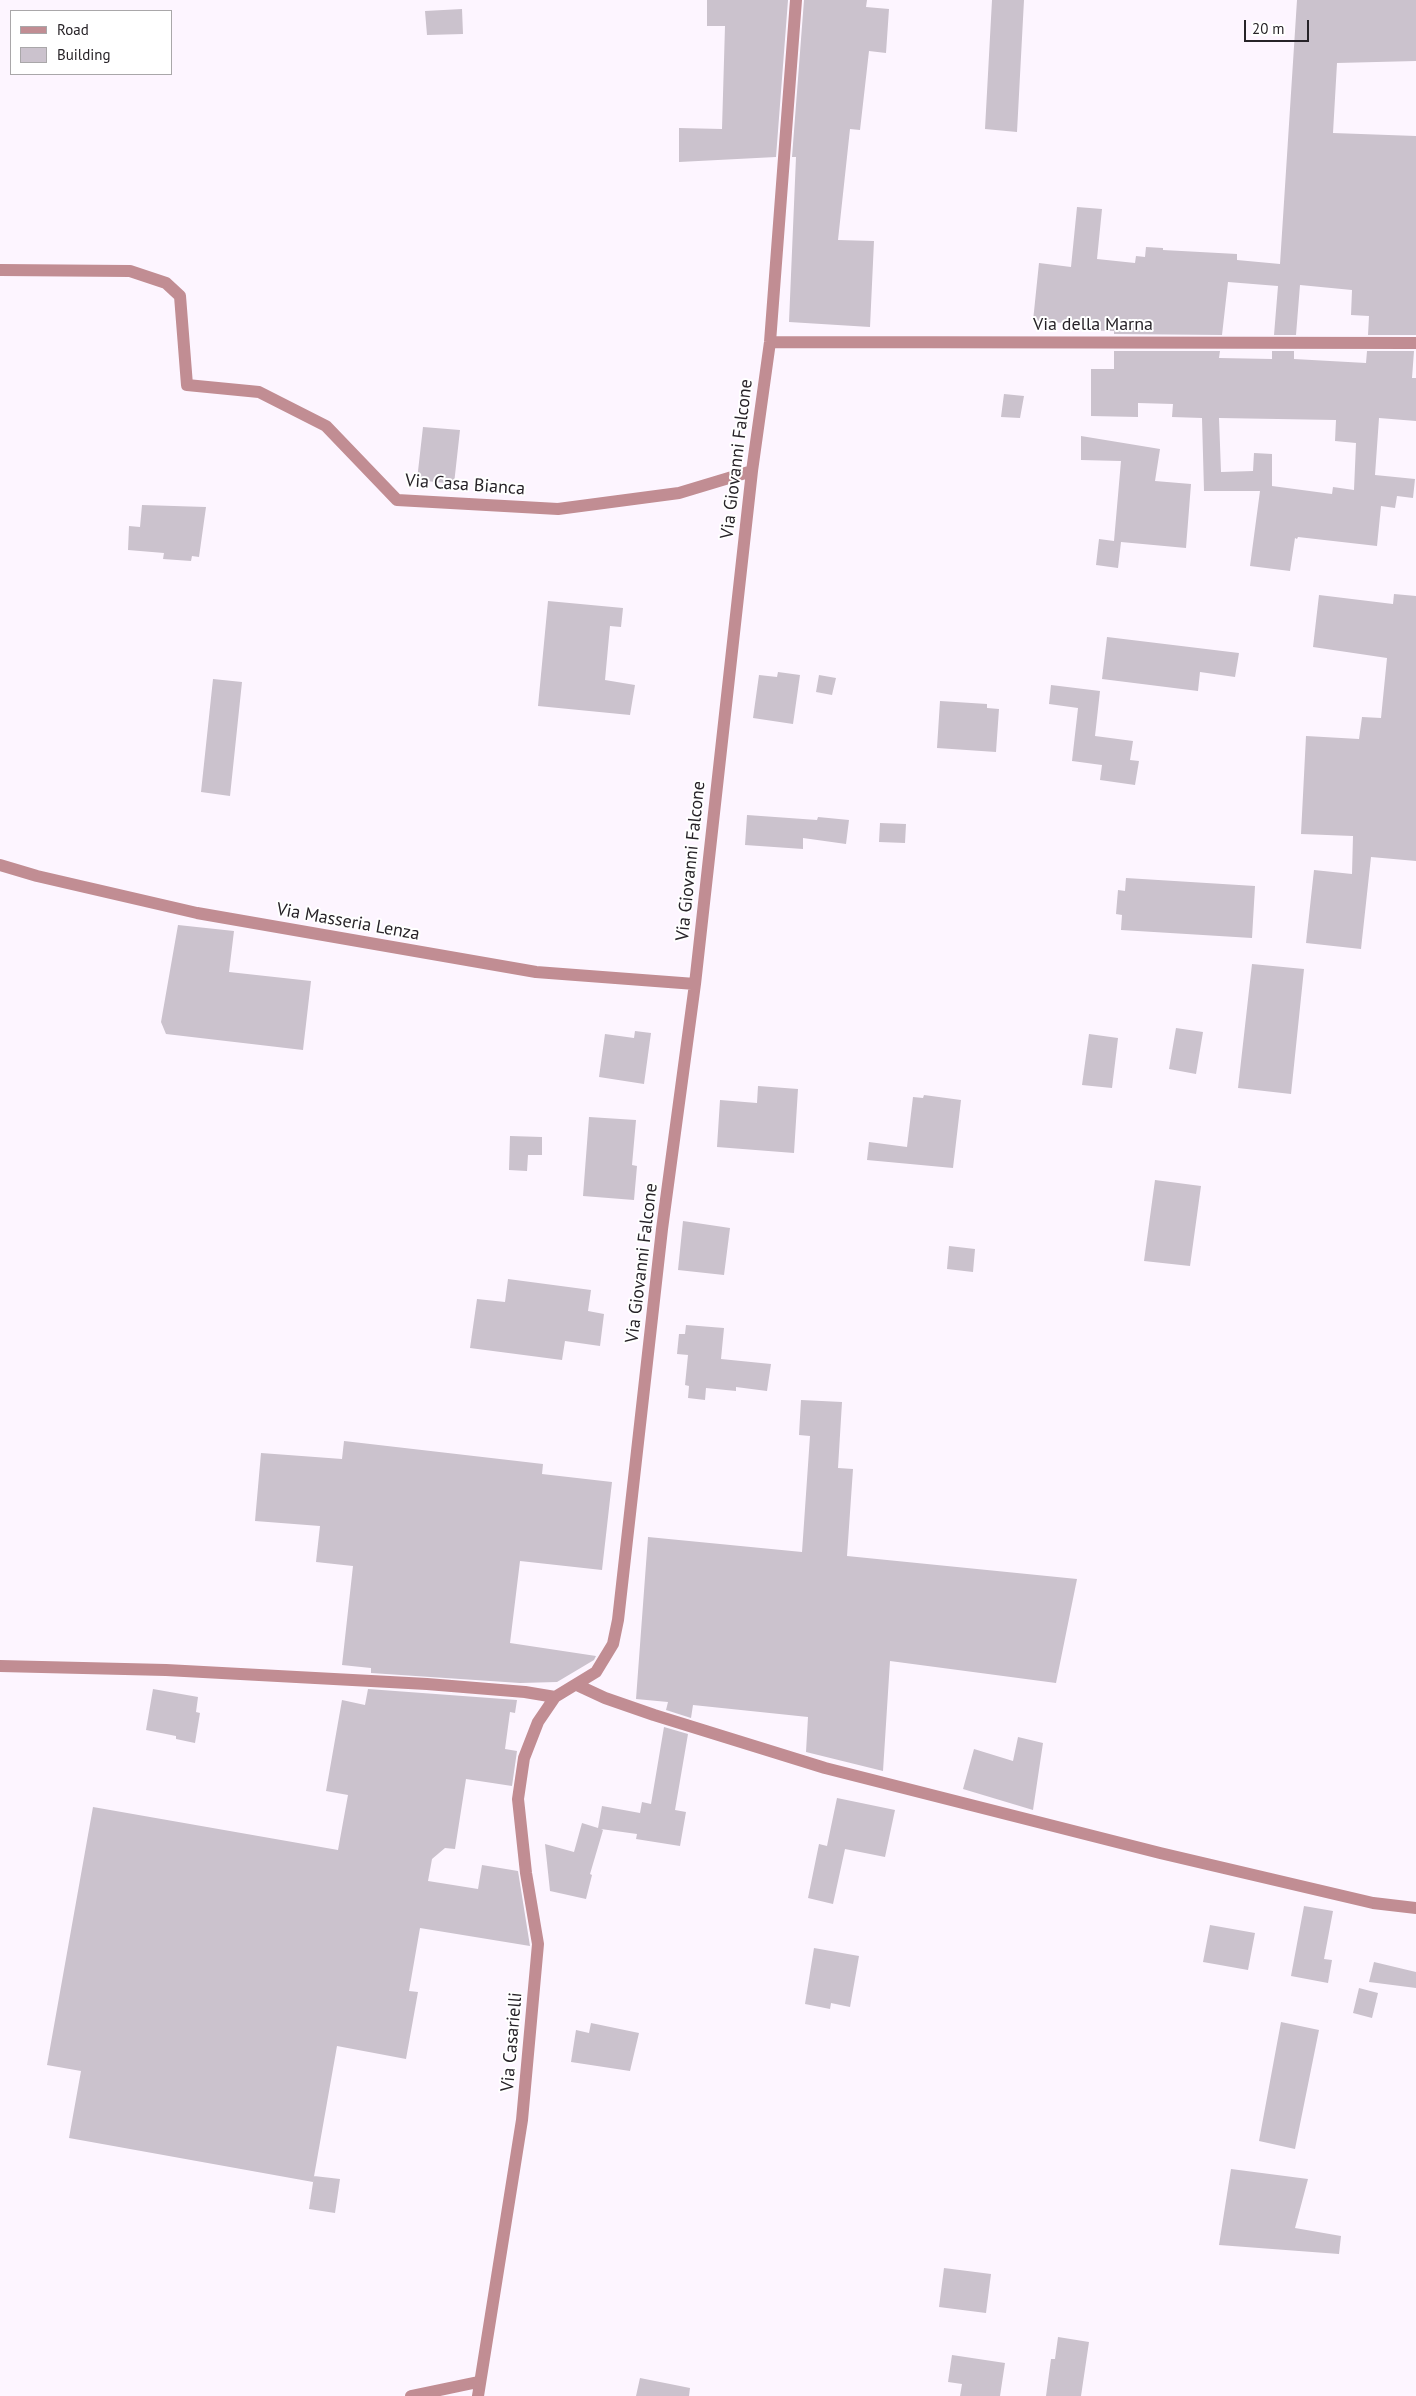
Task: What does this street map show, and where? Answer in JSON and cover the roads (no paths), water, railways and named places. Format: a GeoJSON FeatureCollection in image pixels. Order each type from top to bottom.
{"type":"FeatureCollection","features":[{"type":"Feature","properties":{"kind":"street","name":"Via Giovanni Falcone"},"geometry":{"type":"LineString","coordinates":[[555,1697],[596,1672],[613,1644],[618,1620],[662,1229],[695,984],[752,471],[770,342],[796,0]]}},
{"type":"Feature","properties":{"kind":"street","name":"Via Casa Bianca"},"geometry":{"type":"LineString","coordinates":[[0,270],[130,271],[166,283],[180,296],[187,385],[259,392],[326,426],[397,500],[558,509],[679,493],[752,471]]}},
{"type":"Feature","properties":{"kind":"street","name":"Via della Marna"},"geometry":{"type":"LineString","coordinates":[[770,342],[1416,343]]}},
{"type":"Feature","properties":{"kind":"street","name":"Via Masseria Lenza"},"geometry":{"type":"LineString","coordinates":[[0,865],[36,876],[197,913],[536,972],[695,984]]}},
{"type":"Feature","properties":{"kind":"street"},"geometry":{"type":"LineString","coordinates":[[0,1666],[166,1670],[427,1684],[525,1692],[555,1697]]}},
{"type":"Feature","properties":{"kind":"street"},"geometry":{"type":"LineString","coordinates":[[577,1685],[605,1698],[654,1715],[825,1768],[1179,1858],[1373,1904],[1416,1908]]}},
{"type":"Feature","properties":{"kind":"street","name":"Via Casarielli"},"geometry":{"type":"LineString","coordinates":[[478,2396],[478,2382],[522,2120],[538,1944],[526,1873],[518,1799],[524,1758],[538,1722],[555,1697]]}},
{"type":"Feature","properties":{"kind":"street"},"geometry":{"type":"LineString","coordinates":[[411,2396],[478,2382]]}}]}
